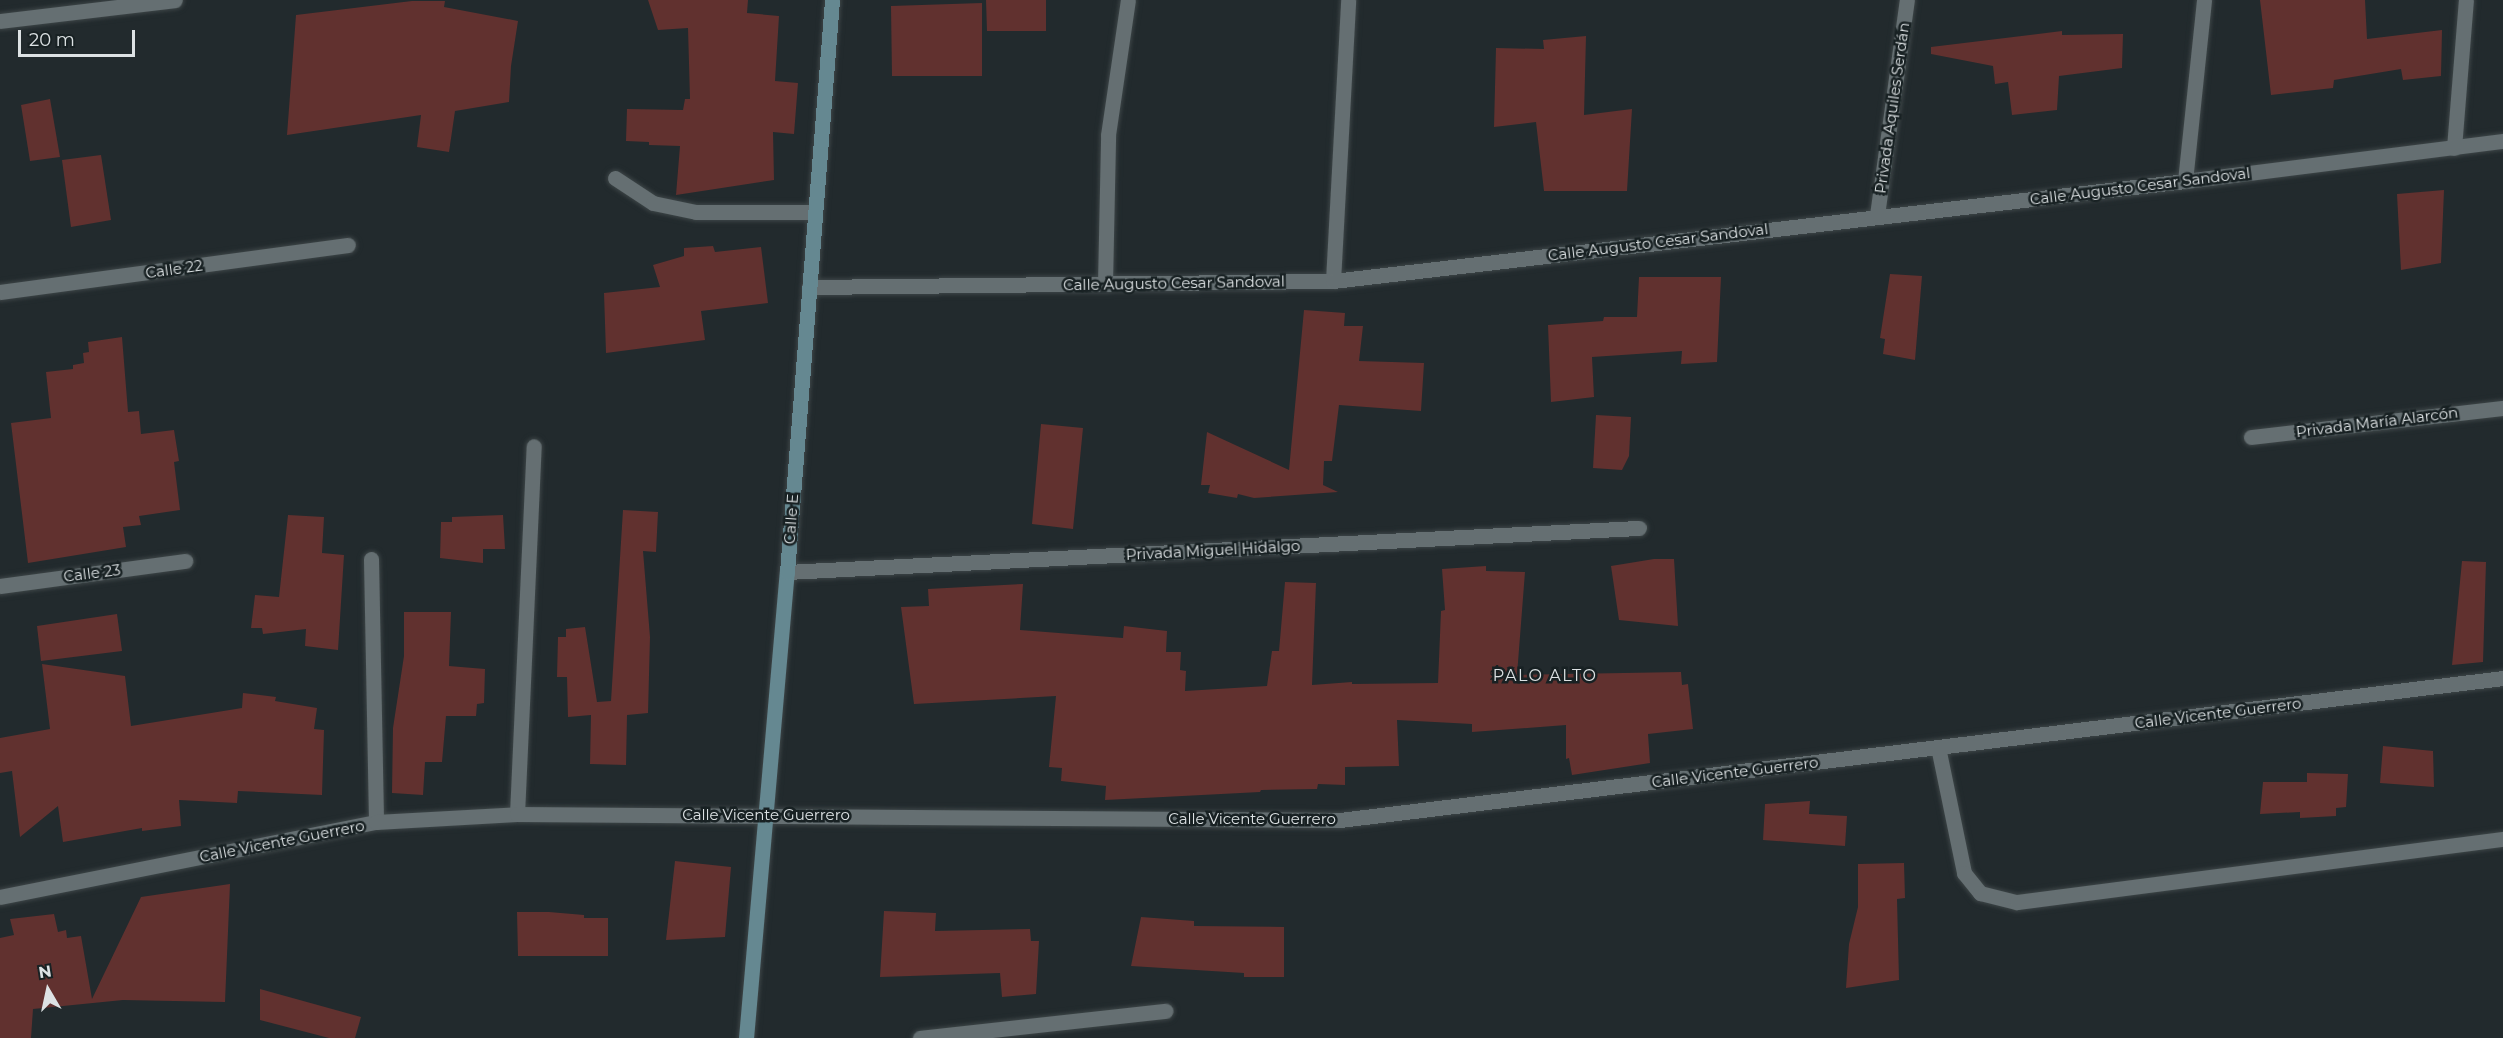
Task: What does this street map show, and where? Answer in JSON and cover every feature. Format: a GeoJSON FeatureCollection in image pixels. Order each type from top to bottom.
{"type":"FeatureCollection","features":[{"type":"Feature","properties":{"kind":"main road","name":"Calle E"},"geometry":{"type":"LineString","coordinates":[[746,1038],[787,572],[832,0]]}},
{"type":"Feature","properties":{"kind":"street"},"geometry":{"type":"LineString","coordinates":[[0,21],[175,0]]}},
{"type":"Feature","properties":{"kind":"street"},"geometry":{"type":"LineString","coordinates":[[1105,284],[1108,135],[1128,0]]}},
{"type":"Feature","properties":{"kind":"street"},"geometry":{"type":"LineString","coordinates":[[1333,281],[1348,0]]}},
{"type":"Feature","properties":{"kind":"street","name":"Privada Aquiles Serdán"},"geometry":{"type":"LineString","coordinates":[[1877,215],[1907,0]]}},
{"type":"Feature","properties":{"kind":"street"},"geometry":{"type":"LineString","coordinates":[[2185,181],[2204,0]]}},
{"type":"Feature","properties":{"kind":"street"},"geometry":{"type":"LineString","coordinates":[[2454,148],[2466,0]]}},
{"type":"Feature","properties":{"kind":"street","name":"Calle Augusto Cesar Sandoval"},"geometry":{"type":"LineString","coordinates":[[808,287],[1333,281],[1877,215],[2185,181],[2503,141]]}},
{"type":"Feature","properties":{"kind":"street"},"geometry":{"type":"LineString","coordinates":[[615,178],[653,203],[696,212],[814,212]]}},
{"type":"Feature","properties":{"kind":"street","name":"Calle 22"},"geometry":{"type":"LineString","coordinates":[[0,292],[348,245]]}},
{"type":"Feature","properties":{"kind":"street","name":"Privada María Alarcón"},"geometry":{"type":"LineString","coordinates":[[2251,437],[2503,408]]}},
{"type":"Feature","properties":{"kind":"street"},"geometry":{"type":"LineString","coordinates":[[518,814],[534,446]]}},
{"type":"Feature","properties":{"kind":"street","name":"Privada Miguel Hidalgo"},"geometry":{"type":"LineString","coordinates":[[787,572],[1639,528]]}},
{"type":"Feature","properties":{"kind":"street"},"geometry":{"type":"LineString","coordinates":[[371,559],[376,822]]}},
{"type":"Feature","properties":{"kind":"street","name":"Calle 23"},"geometry":{"type":"LineString","coordinates":[[0,586],[185,561]]}},
{"type":"Feature","properties":{"kind":"street","name":"Calle Vicente Guerrero"},"geometry":{"type":"LineString","coordinates":[[0,897],[376,822],[518,814],[1340,820],[2503,678]]}},
{"type":"Feature","properties":{"kind":"street"},"geometry":{"type":"LineString","coordinates":[[1938,747],[1964,873],[1980,893],[2017,902],[2503,839]]}},
{"type":"Feature","properties":{"kind":"street"},"geometry":{"type":"LineString","coordinates":[[920,1038],[1166,1011]]}},
{"type":"Feature","properties":{"kind":"building"},"geometry":{"type":"Polygon","coordinates":[[[648,0],[748,0],[747,13],[779,16],[775,81],[798,83],[794,134],[773,132],[774,180],[676,195],[680,146],[649,145],[649,142],[626,141],[627,109],[683,110],[685,99],[690,99],[688,28],[658,30],[648,0]]]}},
{"type":"Feature","properties":{"kind":"building"},"geometry":{"type":"Polygon","coordinates":[[[986,0],[1046,0],[1046,31],[987,31],[986,0]]]}},
{"type":"Feature","properties":{"kind":"building"},"geometry":{"type":"Polygon","coordinates":[[[2260,0],[2365,0],[2367,39],[2442,30],[2441,76],[2403,80],[2401,69],[2334,80],[2333,88],[2271,95],[2260,0]]]}},
{"type":"Feature","properties":{"kind":"building"},"geometry":{"type":"Polygon","coordinates":[[[412,1],[445,1],[444,7],[518,21],[511,66],[509,102],[455,111],[449,152],[417,147],[421,115],[287,135],[296,15],[412,1]]]}},
{"type":"Feature","properties":{"kind":"building"},"geometry":{"type":"Polygon","coordinates":[[[982,3],[982,76],[892,76],[891,6],[982,3]]]}},
{"type":"Feature","properties":{"kind":"building"},"geometry":{"type":"Polygon","coordinates":[[[2062,31],[2062,35],[2123,34],[2122,68],[2059,76],[2057,110],[2012,115],[2008,82],[1995,84],[1993,66],[1931,54],[1931,47],[2062,31]]]}},
{"type":"Feature","properties":{"kind":"building"},"geometry":{"type":"Polygon","coordinates":[[[1586,36],[1584,115],[1632,109],[1627,191],[1544,191],[1536,122],[1494,127],[1496,48],[1544,49],[1543,40],[1586,36]]]}},
{"type":"Feature","properties":{"kind":"building"},"geometry":{"type":"Polygon","coordinates":[[[50,99],[60,157],[30,161],[21,105],[50,99]]]}},
{"type":"Feature","properties":{"kind":"building"},"geometry":{"type":"Polygon","coordinates":[[[101,155],[111,220],[71,227],[62,160],[101,155]]]}},
{"type":"Feature","properties":{"kind":"building"},"geometry":{"type":"Polygon","coordinates":[[[2444,190],[2441,263],[2401,270],[2397,194],[2444,190]]]}},
{"type":"Feature","properties":{"kind":"building"},"geometry":{"type":"Polygon","coordinates":[[[713,246],[715,252],[761,247],[768,303],[701,311],[705,340],[606,353],[604,293],[660,287],[653,265],[684,256],[684,248],[713,246]]]}},
{"type":"Feature","properties":{"kind":"building"},"geometry":{"type":"Polygon","coordinates":[[[1890,274],[1922,276],[1915,360],[1883,354],[1885,339],[1880,338],[1890,274]]]}},
{"type":"Feature","properties":{"kind":"building"},"geometry":{"type":"Polygon","coordinates":[[[1639,277],[1721,277],[1717,362],[1681,364],[1682,351],[1592,357],[1594,397],[1551,402],[1548,325],[1603,321],[1604,317],[1637,317],[1639,277]]]}},
{"type":"Feature","properties":{"kind":"building"},"geometry":{"type":"Polygon","coordinates":[[[1304,310],[1345,313],[1344,326],[1363,326],[1359,361],[1424,363],[1421,411],[1339,405],[1332,461],[1324,461],[1323,485],[1338,492],[1254,498],[1238,494],[1237,498],[1208,493],[1210,485],[1201,485],[1207,432],[1289,470],[1304,310]]]}},
{"type":"Feature","properties":{"kind":"building"},"geometry":{"type":"Polygon","coordinates":[[[122,337],[128,412],[139,411],[141,434],[174,430],[179,461],[174,462],[180,510],[139,516],[141,525],[123,527],[126,547],[28,563],[11,423],[51,418],[46,372],[73,369],[73,365],[84,363],[83,353],[89,352],[88,342],[122,337]]]}},
{"type":"Feature","properties":{"kind":"building"},"geometry":{"type":"Polygon","coordinates":[[[1596,415],[1631,417],[1629,456],[1622,470],[1593,468],[1596,415]]]}},
{"type":"Feature","properties":{"kind":"building"},"geometry":{"type":"Polygon","coordinates":[[[1041,424],[1083,428],[1073,529],[1032,524],[1041,424]]]}},
{"type":"Feature","properties":{"kind":"building"},"geometry":{"type":"Polygon","coordinates":[[[623,510],[658,512],[656,552],[643,551],[650,637],[648,713],[627,715],[626,765],[590,764],[591,715],[568,717],[567,677],[557,677],[558,637],[566,637],[566,629],[585,627],[597,702],[611,701],[623,510]]]}},
{"type":"Feature","properties":{"kind":"building"},"geometry":{"type":"Polygon","coordinates":[[[288,515],[324,517],[322,553],[344,555],[338,650],[305,646],[306,629],[263,634],[262,628],[251,628],[255,595],[279,597],[288,515]]]}},
{"type":"Feature","properties":{"kind":"building"},"geometry":{"type":"Polygon","coordinates":[[[503,515],[505,549],[483,549],[483,563],[440,558],[441,522],[452,522],[452,517],[503,515]]]}},
{"type":"Feature","properties":{"kind":"building"},"geometry":{"type":"Polygon","coordinates":[[[1654,559],[1674,559],[1678,626],[1619,620],[1611,566],[1654,559]]]}},
{"type":"Feature","properties":{"kind":"building"},"geometry":{"type":"Polygon","coordinates":[[[2462,561],[2486,562],[2483,662],[2452,665],[2462,561]]]}},
{"type":"Feature","properties":{"kind":"building"},"geometry":{"type":"Polygon","coordinates":[[[1486,566],[1486,571],[1525,572],[1517,675],[1681,672],[1682,685],[1688,684],[1693,729],[1648,734],[1650,763],[1572,775],[1569,758],[1566,759],[1566,725],[1472,732],[1472,724],[1397,720],[1399,766],[1345,767],[1345,785],[1318,784],[1317,789],[1261,790],[1260,792],[1105,800],[1106,786],[1061,781],[1062,768],[1049,767],[1056,696],[914,704],[901,607],[929,606],[928,589],[1023,584],[1020,630],[1123,638],[1124,626],[1167,631],[1166,652],[1181,652],[1180,670],[1186,671],[1185,691],[1267,686],[1272,651],[1279,651],[1285,582],[1316,583],[1312,685],[1352,682],[1352,684],[1438,683],[1441,611],[1445,610],[1442,569],[1486,566]]]}},
{"type":"Feature","properties":{"kind":"building"},"geometry":{"type":"Polygon","coordinates":[[[404,612],[451,612],[449,666],[485,669],[484,703],[477,704],[476,716],[446,716],[442,762],[425,762],[423,795],[392,793],[393,728],[404,656],[404,612]]]}},
{"type":"Feature","properties":{"kind":"building"},"geometry":{"type":"Polygon","coordinates":[[[117,614],[122,651],[41,661],[37,626],[117,614]]]}},
{"type":"Feature","properties":{"kind":"building"},"geometry":{"type":"Polygon","coordinates":[[[42,664],[125,676],[131,726],[242,708],[243,693],[276,697],[275,701],[317,708],[314,729],[324,730],[322,795],[238,791],[237,803],[179,800],[181,826],[142,831],[142,828],[63,842],[58,806],[20,837],[12,771],[0,773],[0,738],[50,729],[42,664]]]}},
{"type":"Feature","properties":{"kind":"building"},"geometry":{"type":"Polygon","coordinates":[[[2383,746],[2433,751],[2434,787],[2380,783],[2383,746]]]}},
{"type":"Feature","properties":{"kind":"building"},"geometry":{"type":"Polygon","coordinates":[[[2307,773],[2348,774],[2346,807],[2336,808],[2336,816],[2300,818],[2300,812],[2260,814],[2263,782],[2307,782],[2307,773]]]}},
{"type":"Feature","properties":{"kind":"building"},"geometry":{"type":"Polygon","coordinates":[[[1810,801],[1809,814],[1847,816],[1845,846],[1763,840],[1765,804],[1810,801]]]}},
{"type":"Feature","properties":{"kind":"building"},"geometry":{"type":"Polygon","coordinates":[[[675,861],[731,867],[725,937],[666,940],[675,861]]]}},
{"type":"Feature","properties":{"kind":"building"},"geometry":{"type":"Polygon","coordinates":[[[1904,863],[1905,898],[1897,899],[1899,980],[1846,988],[1849,944],[1858,907],[1858,864],[1904,863]]]}},
{"type":"Feature","properties":{"kind":"building"},"geometry":{"type":"Polygon","coordinates":[[[230,884],[225,1002],[123,1000],[33,1009],[31,1038],[0,1038],[0,938],[14,935],[10,919],[54,914],[58,932],[66,930],[67,938],[81,936],[92,999],[141,897],[230,884]]]}},
{"type":"Feature","properties":{"kind":"building"},"geometry":{"type":"Polygon","coordinates":[[[884,911],[936,913],[935,931],[1030,929],[1031,941],[1039,941],[1036,994],[1002,997],[1000,973],[880,977],[884,911]]]}},
{"type":"Feature","properties":{"kind":"building"},"geometry":{"type":"Polygon","coordinates":[[[517,912],[549,912],[584,915],[584,918],[608,918],[608,956],[518,956],[517,912]]]}},
{"type":"Feature","properties":{"kind":"building"},"geometry":{"type":"Polygon","coordinates":[[[1141,917],[1194,921],[1194,926],[1284,927],[1284,977],[1244,977],[1244,973],[1131,966],[1141,917]]]}},
{"type":"Feature","properties":{"kind":"building"},"geometry":{"type":"Polygon","coordinates":[[[260,989],[361,1017],[355,1038],[329,1038],[260,1020],[260,989]]]}},
{"type":"Feature","properties":{"kind":"district","name":"PALO ALTO"},"geometry":{"type":"Point","coordinates":[1545,676]}}]}
